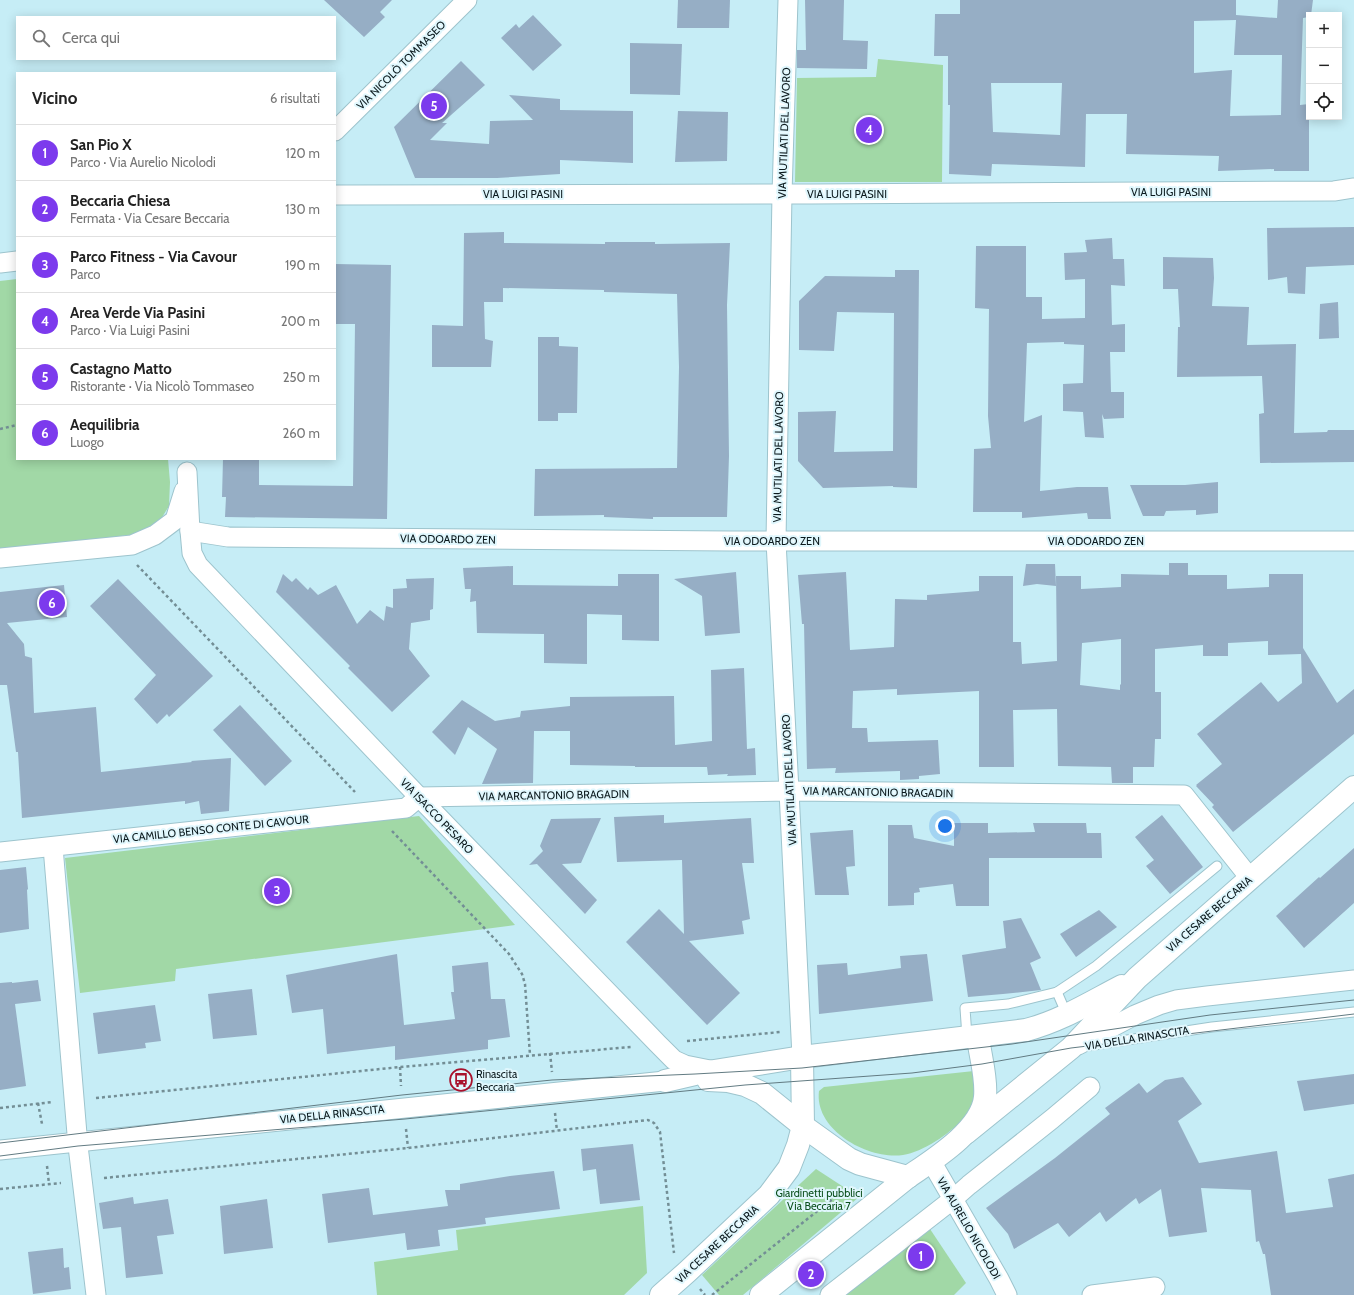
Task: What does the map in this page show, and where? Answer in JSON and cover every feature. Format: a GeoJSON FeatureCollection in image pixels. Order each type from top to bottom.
{"type":"FeatureCollection","features":[{"type":"Feature","properties":{"kind":"street","name":"VIA NICOLÒ TOMMASEO"},"geometry":{"type":"LineString","coordinates":[[336,130],[467,0]]}},
{"type":"Feature","properties":{"kind":"street","name":"VIA MUTILATI DEL LAVORO"},"geometry":{"type":"LineString","coordinates":[[788,0],[782,194],[776,541],[790,791],[802,1057]]}},
{"type":"Feature","properties":{"kind":"street","name":"VIA LUIGI PASINI"},"geometry":{"type":"LineString","coordinates":[[336,195],[1334,191],[1354,188]]}},
{"type":"Feature","properties":{"kind":"street","name":"VIA LUIGI PASINI"},"geometry":{"type":"LineString","coordinates":[[1334,191],[1354,194]]}},
{"type":"Feature","properties":{"kind":"street"},"geometry":{"type":"LineString","coordinates":[[0,263],[16,261]]}},
{"type":"Feature","properties":{"kind":"street"},"geometry":{"type":"LineString","coordinates":[[0,558],[132,544],[155,535],[175,520],[183,498],[187,465]]}},
{"type":"Feature","properties":{"kind":"street","name":"VIA ISACCO PESARO"},"geometry":{"type":"LineString","coordinates":[[187,465],[192,553],[198,565],[419,797],[674,1060],[685,1065],[714,1071]]}},
{"type":"Feature","properties":{"kind":"street","name":"VIA ODOARDO ZEN"},"geometry":{"type":"LineString","coordinates":[[190,531],[228,537],[776,541],[1354,541]]}},
{"type":"Feature","properties":{"kind":"street","name":"VIA CESARE BECCARIA"},"geometry":{"type":"LineString","coordinates":[[966,1133],[1071,1048],[1137,978],[1354,787]]}},
{"type":"Feature","properties":{"kind":"street","name":"VIA MARCANTONIO BRAGADIN"},"geometry":{"type":"LineString","coordinates":[[419,797],[790,791],[1184,795],[1250,878]]}},
{"type":"Feature","properties":{"kind":"street","name":"VIA CAMILLO BENSO CONTE DI CAVOUR"},"geometry":{"type":"LineString","coordinates":[[0,852],[406,808],[419,797]]}},
{"type":"Feature","properties":{"kind":"street"},"geometry":{"type":"LineString","coordinates":[[53,847],[78,1141],[96,1295]]}},
{"type":"Feature","properties":{"kind":"street"},"geometry":{"type":"LineString","coordinates":[[665,1080],[802,1057],[1026,1030],[1048,1024],[1137,978]]}},
{"type":"Feature","properties":{"kind":"street","name":"VIA DELLA RINASCITA"},"geometry":{"type":"LineString","coordinates":[[1071,1048],[1135,1015],[1176,1000],[1354,980]]}},
{"type":"Feature","properties":{"kind":"street"},"geometry":{"type":"LineString","coordinates":[[761,1295],[908,1177],[966,1133],[978,1119],[984,1104],[985,1081],[972,1037]]}},
{"type":"Feature","properties":{"kind":"street","name":"VIA CESARE BECCARIA"},"geometry":{"type":"LineString","coordinates":[[661,1295],[772,1191],[782,1179],[798,1145],[803,1126],[802,1057]]}},
{"type":"Feature","properties":{"kind":"street"},"geometry":{"type":"LineString","coordinates":[[665,1080],[715,1080],[741,1083],[762,1093],[803,1126],[849,1159],[860,1164],[908,1177]]}},
{"type":"Feature","properties":{"kind":"street","name":"VIA DELLA RINASCITA"},"geometry":{"type":"LineString","coordinates":[[0,1150],[665,1080]]}},
{"type":"Feature","properties":{"kind":"street"},"geometry":{"type":"LineString","coordinates":[[830,1295],[952,1200],[1090,1087]]}},
{"type":"Feature","properties":{"kind":"street","name":"VIA AURELIO NICOLODI"},"geometry":{"type":"LineString","coordinates":[[931,1161],[952,1200],[1000,1279],[1007,1295]]}},
{"type":"Feature","properties":{"kind":"street"},"geometry":{"type":"LineString","coordinates":[[1092,1295],[1155,1287]]}},
{"type":"Feature","properties":{"kind":"lane"},"geometry":{"type":"LineString","coordinates":[[972,1037],[965,1008],[1008,1004],[1057,992],[1096,966],[1217,866]]}},
{"type":"Feature","properties":{"kind":"lane"},"geometry":{"type":"LineString","coordinates":[[1057,992],[1067,1015]]}},
{"type":"Feature","properties":{"kind":"lane","name":"VIA DELLA RINASCITA"},"geometry":{"type":"LineString","coordinates":[[1071,1048],[1212,1027],[1354,1012]]}},
{"type":"Feature","properties":{"kind":"path"},"geometry":{"type":"LineString","coordinates":[[0,429],[16,425]]}},
{"type":"Feature","properties":{"kind":"path"},"geometry":{"type":"LineString","coordinates":[[118,546],[374,811],[509,954],[522,974],[525,984],[530,1055]]}},
{"type":"Feature","properties":{"kind":"path"},"geometry":{"type":"LineString","coordinates":[[686,1042],[784,1031]]}},
{"type":"Feature","properties":{"kind":"path"},"geometry":{"type":"LineString","coordinates":[[0,1108],[530,1055],[632,1047]]}},
{"type":"Feature","properties":{"kind":"path"},"geometry":{"type":"LineString","coordinates":[[0,1189],[408,1148],[648,1120],[654,1123],[660,1132],[674,1257]]}},
{"type":"Feature","properties":{"kind":"path"},"geometry":{"type":"LineString","coordinates":[[712,1295],[840,1193]]}},
{"type":"Feature","properties":{"kind":"green space"},"geometry":{"type":"Polygon","coordinates":[[[878,59],[943,65],[942,182],[795,182],[797,78],[876,77],[878,59]]]}},
{"type":"Feature","properties":{"kind":"green space"},"geometry":{"type":"Polygon","coordinates":[[[16,279],[16,460],[168,460],[170,482],[169,506],[156,527],[130,535],[0,550],[0,281],[16,279]]]}},
{"type":"Feature","properties":{"kind":"green space"},"geometry":{"type":"Polygon","coordinates":[[[419,816],[515,925],[176,969],[175,981],[80,993],[65,858],[419,816]]]}},
{"type":"Feature","properties":{"kind":"green space"},"geometry":{"type":"Polygon","coordinates":[[[974,1071],[978,1088],[969,1112],[965,1117],[951,1131],[935,1142],[919,1150],[903,1155],[874,1153],[846,1140],[834,1130],[825,1118],[820,1105],[819,1091],[824,1087],[974,1071]]]}},
{"type":"Feature","properties":{"kind":"green space","name":"Giardinetti pubblici Via Beccaria 7"},"geometry":{"type":"Polygon","coordinates":[[[816,1169],[859,1197],[743,1295],[719,1295],[702,1275],[816,1169]]]}},
{"type":"Feature","properties":{"kind":"green space"},"geometry":{"type":"Polygon","coordinates":[[[643,1206],[647,1273],[624,1295],[377,1295],[374,1262],[458,1250],[456,1230],[643,1206]]]}},
{"type":"Feature","properties":{"kind":"green space"},"geometry":{"type":"Polygon","coordinates":[[[930,1229],[966,1283],[954,1295],[839,1295],[930,1229]]]}},
{"type":"Feature","properties":{"kind":"building"},"geometry":{"type":"Polygon","coordinates":[[[324,0],[392,0],[380,12],[385,17],[364,37],[324,0]]]}},
{"type":"Feature","properties":{"kind":"building"},"geometry":{"type":"Polygon","coordinates":[[[678,0],[730,0],[729,28],[677,28],[678,0]]]}},
{"type":"Feature","properties":{"kind":"building"},"geometry":{"type":"Polygon","coordinates":[[[805,0],[844,0],[843,40],[868,41],[867,69],[797,68],[797,50],[806,50],[805,0]]]}},
{"type":"Feature","properties":{"kind":"building"},"geometry":{"type":"Polygon","coordinates":[[[960,0],[1236,0],[1236,15],[1277,18],[1278,0],[1313,0],[1311,12],[1306,12],[1306,18],[1303,18],[1300,105],[1306,104],[1306,120],[1309,120],[1309,171],[1274,171],[1274,169],[1218,171],[1219,156],[1126,154],[1127,114],[1086,114],[1085,167],[992,164],[991,176],[949,174],[950,105],[948,105],[948,56],[934,56],[935,14],[960,14],[960,0]],[[1236,20],[1194,21],[1194,73],[1232,70],[1230,116],[1281,115],[1282,55],[1234,55],[1236,20]],[[991,83],[993,132],[1060,135],[1062,83],[991,83]]]}},
{"type":"Feature","properties":{"kind":"building"},"geometry":{"type":"Polygon","coordinates":[[[533,15],[562,45],[533,71],[501,38],[516,24],[519,28],[533,15]]]}},
{"type":"Feature","properties":{"kind":"building"},"geometry":{"type":"Polygon","coordinates":[[[630,43],[682,44],[680,95],[630,94],[630,43]]]}},
{"type":"Feature","properties":{"kind":"building"},"geometry":{"type":"Polygon","coordinates":[[[461,61],[485,85],[442,123],[447,123],[430,140],[489,144],[490,121],[533,120],[509,95],[560,99],[560,110],[633,111],[633,163],[560,160],[560,174],[497,178],[415,178],[394,127],[461,61]]]}},
{"type":"Feature","properties":{"kind":"building"},"geometry":{"type":"Polygon","coordinates":[[[678,111],[728,112],[727,161],[675,162],[678,111]]]}},
{"type":"Feature","properties":{"kind":"building"},"geometry":{"type":"Polygon","coordinates":[[[1354,227],[1354,265],[1306,267],[1305,294],[1288,293],[1287,277],[1268,280],[1267,228],[1354,227]]]}},
{"type":"Feature","properties":{"kind":"building"},"geometry":{"type":"Polygon","coordinates":[[[504,232],[504,243],[730,243],[727,305],[729,456],[727,517],[653,517],[653,519],[604,517],[604,515],[534,516],[535,469],[677,468],[679,367],[677,294],[604,292],[604,290],[503,288],[503,302],[484,302],[485,339],[493,341],[491,367],[432,367],[432,325],[463,326],[464,233],[504,232]]]}},
{"type":"Feature","properties":{"kind":"building"},"geometry":{"type":"Polygon","coordinates":[[[1112,238],[1113,259],[1124,259],[1125,286],[1111,285],[1112,325],[1125,324],[1125,352],[1110,352],[1111,392],[1124,392],[1124,418],[1104,419],[1102,414],[1104,438],[1085,437],[1083,412],[1063,411],[1063,384],[1083,383],[1084,345],[1064,344],[1064,342],[1027,343],[1024,422],[1042,415],[1040,491],[1077,487],[1108,487],[1111,519],[1088,519],[1087,513],[1022,518],[1022,512],[973,512],[974,449],[991,448],[988,416],[989,309],[975,308],[976,246],[1026,246],[1026,297],[1042,297],[1042,319],[1085,318],[1085,279],[1065,280],[1064,253],[1087,252],[1085,240],[1112,238]]]}},
{"type":"Feature","properties":{"kind":"building"},"geometry":{"type":"Polygon","coordinates":[[[1163,257],[1213,258],[1214,278],[1212,306],[1249,307],[1247,345],[1296,344],[1294,433],[1327,432],[1328,430],[1354,430],[1354,462],[1260,463],[1259,414],[1264,413],[1262,376],[1177,377],[1178,327],[1180,327],[1178,289],[1163,289],[1163,257]]]}},
{"type":"Feature","properties":{"kind":"building"},"geometry":{"type":"Polygon","coordinates":[[[336,264],[391,265],[387,519],[225,517],[226,497],[222,497],[223,460],[259,460],[259,485],[353,486],[355,324],[336,324],[336,264]]]}},
{"type":"Feature","properties":{"kind":"building"},"geometry":{"type":"Polygon","coordinates":[[[895,270],[919,270],[917,488],[893,486],[823,488],[798,461],[798,412],[836,411],[834,452],[893,451],[894,313],[837,312],[834,351],[799,350],[799,301],[825,276],[895,277],[895,270]]]}},
{"type":"Feature","properties":{"kind":"building"},"geometry":{"type":"Polygon","coordinates":[[[1338,302],[1339,338],[1319,339],[1320,304],[1338,302]]]}},
{"type":"Feature","properties":{"kind":"building"},"geometry":{"type":"Polygon","coordinates":[[[538,337],[559,337],[559,346],[578,347],[577,413],[558,413],[558,421],[538,421],[538,337]]]}},
{"type":"Feature","properties":{"kind":"building"},"geometry":{"type":"Polygon","coordinates":[[[1218,482],[1218,513],[1196,515],[1196,510],[1166,511],[1164,516],[1143,516],[1130,485],[1185,485],[1218,482]]]}},
{"type":"Feature","properties":{"kind":"building"},"geometry":{"type":"Polygon","coordinates":[[[1169,563],[1188,563],[1188,575],[1227,575],[1227,589],[1269,587],[1269,574],[1303,574],[1303,648],[1337,703],[1354,689],[1354,734],[1233,832],[1212,807],[1214,805],[1196,786],[1222,764],[1197,734],[1261,682],[1278,702],[1302,683],[1301,654],[1268,655],[1268,641],[1228,643],[1228,656],[1203,656],[1203,645],[1155,649],[1155,692],[1161,692],[1161,739],[1155,739],[1154,767],[1133,767],[1133,783],[1112,783],[1111,767],[1058,766],[1057,709],[1013,710],[1014,767],[979,767],[979,691],[897,695],[897,689],[853,691],[852,728],[867,728],[868,742],[938,740],[940,774],[919,776],[919,779],[900,780],[900,771],[835,773],[836,768],[807,769],[804,624],[802,624],[798,575],[846,572],[850,650],[894,647],[895,599],[927,600],[927,595],[979,591],[979,576],[1013,576],[1013,642],[1021,642],[1022,664],[1057,661],[1056,576],[1081,576],[1081,589],[1121,587],[1121,574],[1169,575],[1169,563]],[[1121,639],[1082,643],[1080,685],[1120,690],[1121,639]]]}},
{"type":"Feature","properties":{"kind":"building"},"geometry":{"type":"Polygon","coordinates":[[[1026,564],[1055,564],[1056,586],[1037,584],[1023,586],[1026,564]]]}},
{"type":"Feature","properties":{"kind":"building"},"geometry":{"type":"Polygon","coordinates":[[[513,566],[513,585],[618,586],[618,574],[659,574],[659,641],[622,640],[622,615],[587,614],[587,664],[544,663],[544,634],[477,633],[476,601],[470,602],[471,589],[465,589],[463,568],[513,566]]]}},
{"type":"Feature","properties":{"kind":"building"},"geometry":{"type":"Polygon","coordinates":[[[736,572],[740,633],[705,636],[702,596],[674,579],[736,572]]]}},
{"type":"Feature","properties":{"kind":"building"},"geometry":{"type":"Polygon","coordinates":[[[283,574],[292,582],[296,578],[308,590],[310,587],[318,595],[336,585],[357,624],[370,610],[384,621],[386,606],[393,608],[393,589],[407,588],[406,579],[434,578],[433,609],[430,610],[430,620],[411,623],[409,649],[430,676],[392,712],[348,668],[350,666],[276,592],[283,574]]]}},
{"type":"Feature","properties":{"kind":"building"},"geometry":{"type":"Polygon","coordinates":[[[118,579],[213,676],[169,717],[167,714],[157,724],[134,699],[156,675],[90,606],[118,579]]]}},
{"type":"Feature","properties":{"kind":"building"},"geometry":{"type":"Polygon","coordinates":[[[64,585],[67,617],[7,623],[24,644],[25,656],[32,658],[34,713],[96,707],[101,772],[192,762],[191,761],[231,758],[229,811],[201,814],[199,801],[185,804],[185,801],[22,818],[18,752],[16,752],[7,685],[0,685],[0,592],[64,585]]]}},
{"type":"Feature","properties":{"kind":"building"},"geometry":{"type":"Polygon","coordinates":[[[744,668],[747,749],[755,748],[756,775],[708,775],[707,767],[570,765],[570,731],[534,731],[533,783],[482,784],[497,749],[468,727],[455,755],[432,732],[462,700],[495,721],[520,717],[521,711],[570,706],[570,697],[674,696],[675,745],[712,741],[711,670],[744,668]]]}},
{"type":"Feature","properties":{"kind":"building"},"geometry":{"type":"Polygon","coordinates":[[[240,705],[292,761],[265,786],[213,730],[240,705]]]}},
{"type":"Feature","properties":{"kind":"building"},"geometry":{"type":"Polygon","coordinates":[[[664,815],[664,823],[751,818],[754,863],[742,863],[750,919],[742,921],[744,934],[689,941],[740,993],[707,1025],[626,942],[659,909],[684,934],[682,860],[617,862],[614,817],[664,815]]]}},
{"type":"Feature","properties":{"kind":"building"},"geometry":{"type":"Polygon","coordinates":[[[1162,815],[1203,867],[1170,894],[1146,866],[1154,860],[1135,837],[1162,815]]]}},
{"type":"Feature","properties":{"kind":"building"},"geometry":{"type":"Polygon","coordinates":[[[601,818],[581,863],[562,864],[597,900],[585,914],[537,864],[529,865],[543,851],[540,846],[551,819],[601,818]]]}},
{"type":"Feature","properties":{"kind":"building"},"geometry":{"type":"Polygon","coordinates":[[[954,823],[988,823],[988,833],[1035,832],[1033,823],[1086,823],[1087,833],[1101,833],[1102,858],[989,858],[989,906],[956,906],[953,884],[919,888],[920,892],[914,893],[914,905],[888,906],[888,825],[912,825],[914,838],[954,846],[954,823]]]}},
{"type":"Feature","properties":{"kind":"building"},"geometry":{"type":"Polygon","coordinates":[[[853,830],[855,866],[846,867],[849,895],[815,895],[810,833],[853,830]]]}},
{"type":"Feature","properties":{"kind":"building"},"geometry":{"type":"Polygon","coordinates":[[[1354,848],[1354,903],[1304,948],[1276,916],[1354,848]]]}},
{"type":"Feature","properties":{"kind":"building"},"geometry":{"type":"Polygon","coordinates":[[[26,867],[29,929],[0,933],[0,870],[26,867]]]}},
{"type":"Feature","properties":{"kind":"building"},"geometry":{"type":"Polygon","coordinates":[[[1099,910],[1117,927],[1076,957],[1060,934],[1099,910]]]}},
{"type":"Feature","properties":{"kind":"building"},"geometry":{"type":"Polygon","coordinates":[[[1021,918],[1041,958],[1030,963],[1041,990],[968,997],[962,955],[1006,948],[1003,921],[1021,918]]]}},
{"type":"Feature","properties":{"kind":"building"},"geometry":{"type":"Polygon","coordinates":[[[397,954],[404,1025],[455,1019],[451,992],[454,992],[452,966],[488,962],[491,999],[505,999],[510,1037],[488,1040],[488,1049],[395,1060],[395,1046],[327,1054],[323,1009],[292,1013],[286,975],[397,954]]]}},
{"type":"Feature","properties":{"kind":"building"},"geometry":{"type":"Polygon","coordinates":[[[927,954],[933,1001],[819,1014],[817,965],[847,963],[848,975],[901,968],[900,956],[927,954]]]}},
{"type":"Feature","properties":{"kind":"building"},"geometry":{"type":"Polygon","coordinates":[[[38,980],[41,1001],[15,1004],[26,1086],[0,1090],[0,983],[38,980]]]}},
{"type":"Feature","properties":{"kind":"building"},"geometry":{"type":"Polygon","coordinates":[[[252,989],[257,1035],[213,1039],[208,994],[252,989]]]}},
{"type":"Feature","properties":{"kind":"building"},"geometry":{"type":"Polygon","coordinates":[[[155,1005],[161,1041],[145,1043],[146,1048],[98,1054],[93,1013],[155,1005]]]}},
{"type":"Feature","properties":{"kind":"building"},"geometry":{"type":"Polygon","coordinates":[[[1354,1074],[1354,1104],[1304,1111],[1297,1081],[1354,1074]]]}},
{"type":"Feature","properties":{"kind":"building"},"geometry":{"type":"Polygon","coordinates":[[[1183,1077],[1202,1104],[1178,1121],[1199,1163],[1277,1151],[1286,1213],[1333,1207],[1328,1179],[1354,1174],[1354,1295],[1271,1295],[1265,1254],[1263,1254],[1259,1241],[1256,1242],[1251,1190],[1201,1188],[1207,1232],[1169,1237],[1161,1189],[1139,1204],[1136,1198],[1106,1222],[1100,1212],[1069,1237],[1058,1223],[1014,1249],[1008,1234],[986,1208],[1055,1158],[1110,1114],[1105,1108],[1139,1083],[1147,1093],[1165,1080],[1183,1077]]]}},
{"type":"Feature","properties":{"kind":"building"},"geometry":{"type":"Polygon","coordinates":[[[633,1144],[640,1200],[600,1204],[596,1169],[583,1171],[581,1149],[633,1144]]]}},
{"type":"Feature","properties":{"kind":"building"},"geometry":{"type":"Polygon","coordinates":[[[554,1171],[560,1209],[485,1218],[486,1224],[438,1230],[440,1246],[407,1250],[405,1233],[328,1243],[322,1194],[369,1188],[373,1215],[448,1206],[445,1190],[460,1190],[460,1184],[554,1171]]]}},
{"type":"Feature","properties":{"kind":"building"},"geometry":{"type":"Polygon","coordinates":[[[133,1197],[134,1204],[168,1199],[174,1234],[157,1236],[163,1274],[126,1278],[121,1227],[103,1229],[99,1203],[133,1197]]]}},
{"type":"Feature","properties":{"kind":"building"},"geometry":{"type":"Polygon","coordinates":[[[267,1199],[273,1248],[224,1254],[220,1206],[267,1199]]]}},
{"type":"Feature","properties":{"kind":"building"},"geometry":{"type":"Polygon","coordinates":[[[63,1248],[64,1268],[69,1267],[71,1289],[33,1294],[28,1252],[63,1248]]]}},
{"type":"Feature","properties":{"kind":"tram line"},"geometry":{"type":"LineString","coordinates":[[0,1143],[402,1095],[552,1080],[802,1068],[1012,1044],[1210,1015],[1354,1000]]}},
{"type":"Feature","properties":{"kind":"tram line"},"geometry":{"type":"LineString","coordinates":[[0,1156],[78,1146],[405,1119],[745,1085],[912,1073],[982,1064],[1071,1048],[1354,1014]]}},
{"type":"Feature","properties":{"kind":"place","name":"Castagno Matto"},"geometry":{"type":"Point","coordinates":[434,106]}},
{"type":"Feature","properties":{"kind":"place","name":"Area Verde Via Pasini"},"geometry":{"type":"Point","coordinates":[869,130]}},
{"type":"Feature","properties":{"kind":"place","name":"Aequilibria"},"geometry":{"type":"Point","coordinates":[52,603]}},
{"type":"Feature","properties":{"kind":"place","name":"Parco Fitness - Via Cavour"},"geometry":{"type":"Point","coordinates":[277,891]}},
{"type":"Feature","properties":{"kind":"place","name":"Rinascita Beccaria"},"geometry":{"type":"Point","coordinates":[461,1080]}},
{"type":"Feature","properties":{"kind":"place","name":"San Pio X"},"geometry":{"type":"Point","coordinates":[921,1256]}},
{"type":"Feature","properties":{"kind":"place","name":"Beccaria Chiesa"},"geometry":{"type":"Point","coordinates":[811,1274]}}]}
